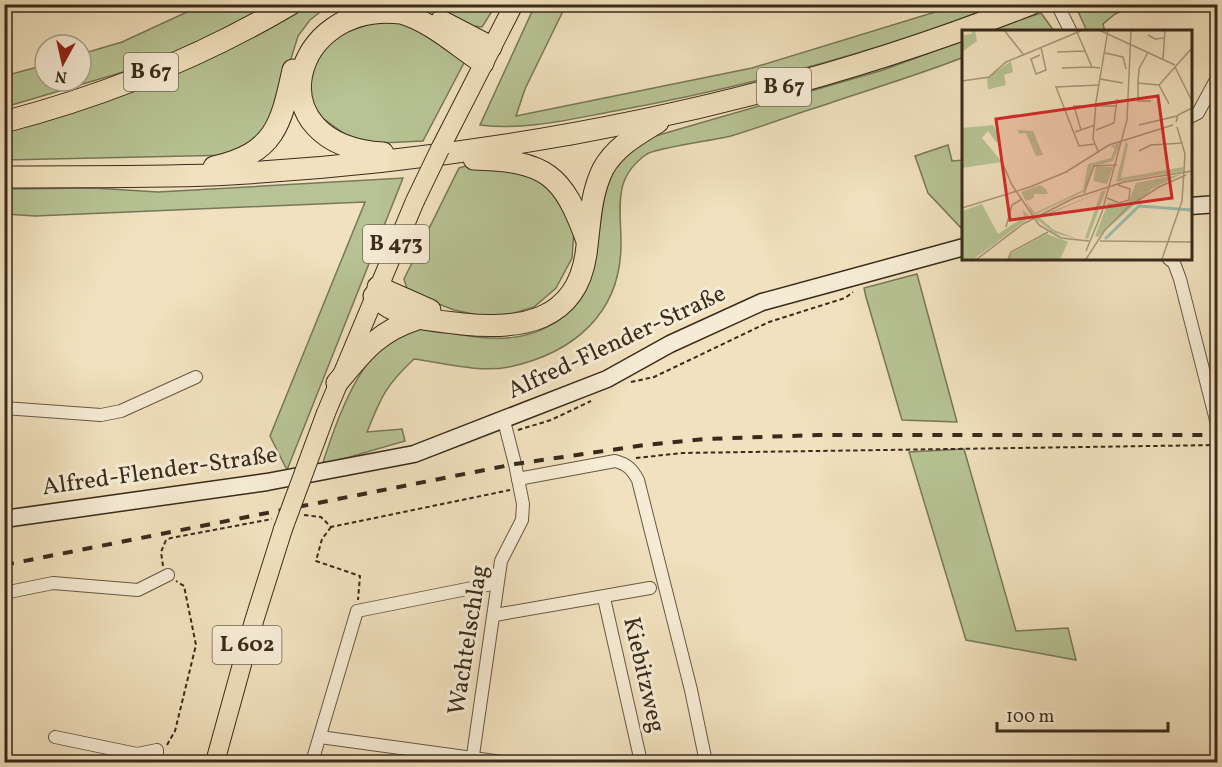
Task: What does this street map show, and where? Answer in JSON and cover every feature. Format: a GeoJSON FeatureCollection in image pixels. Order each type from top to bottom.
{"type":"FeatureCollection","features":[{"type":"Feature","properties":{"kind":"highway","name":"B 67"},"geometry":{"type":"LineString","coordinates":[[4,122],[88,96],[155,70],[291,4]]}},
{"type":"Feature","properties":{"kind":"highway"},"geometry":{"type":"LineString","coordinates":[[163,176],[240,159],[267,142],[284,115],[297,55],[304,38],[317,22],[348,4]]}},
{"type":"Feature","properties":{"kind":"highway"},"geometry":{"type":"LineString","coordinates":[[401,4],[443,21],[487,55]]}},
{"type":"Feature","properties":{"kind":"highway","name":"B 67"},"geometry":{"type":"LineString","coordinates":[[966,30],[1031,4]]}},
{"type":"Feature","properties":{"kind":"highway"},"geometry":{"type":"LineString","coordinates":[[487,55],[421,21],[381,9],[355,10],[334,19],[313,39],[302,68],[301,92],[312,120],[322,131],[348,149],[506,160],[539,170],[568,194],[587,241]]}},
{"type":"Feature","properties":{"kind":"highway","name":"B 67"},"geometry":{"type":"LineString","coordinates":[[4,177],[163,176],[296,170],[428,156],[669,116],[844,70],[962,31]]}},
{"type":"Feature","properties":{"kind":"highway"},"geometry":{"type":"LineString","coordinates":[[376,291],[393,310],[417,320],[508,326],[526,323],[549,313],[566,298],[583,267],[593,199],[604,167],[628,141],[669,116]]}},
{"type":"Feature","properties":{"kind":"highway"},"geometry":{"type":"LineString","coordinates":[[376,291],[464,324]]}},
{"type":"Feature","properties":{"kind":"highway"},"geometry":{"type":"LineString","coordinates":[[337,383],[371,342],[387,331],[417,320]]}},
{"type":"Feature","properties":{"kind":"main road","name":"B 473"},"geometry":{"type":"LineString","coordinates":[[376,291],[456,115],[514,4]]}},
{"type":"Feature","properties":{"kind":"main road","name":"L 602"},"geometry":{"type":"LineString","coordinates":[[215,762],[282,523],[376,291]]}},
{"type":"Feature","properties":{"kind":"street"},"geometry":{"type":"LineString","coordinates":[[1057,4],[1070,28]]}},
{"type":"Feature","properties":{"kind":"street"},"geometry":{"type":"LineString","coordinates":[[1192,116],[1198,113],[1218,76]]}},
{"type":"Feature","properties":{"kind":"street"},"geometry":{"type":"LineString","coordinates":[[1192,207],[1218,204]]}},
{"type":"Feature","properties":{"kind":"street","name":"Alfred-Flender-Straße"},"geometry":{"type":"LineString","coordinates":[[4,519],[267,482],[414,454],[504,421],[607,379],[670,344],[762,303],[962,248]]}},
{"type":"Feature","properties":{"kind":"street"},"geometry":{"type":"LineString","coordinates":[[1170,260],[1174,263],[1180,279],[1218,428]]}},
{"type":"Feature","properties":{"kind":"street"},"geometry":{"type":"LineString","coordinates":[[4,408],[101,415],[121,411],[196,377]]}},
{"type":"Feature","properties":{"kind":"street","name":"Wachtelschlag"},"geometry":{"type":"LineString","coordinates":[[472,760],[495,615],[501,561],[522,520],[519,484],[504,421]]}},
{"type":"Feature","properties":{"kind":"street"},"geometry":{"type":"LineString","coordinates":[[519,484],[604,462],[625,463],[638,480],[691,690],[706,762]]}},
{"type":"Feature","properties":{"kind":"street"},"geometry":{"type":"LineString","coordinates":[[4,593],[53,583],[138,590],[168,575]]}},
{"type":"Feature","properties":{"kind":"street"},"geometry":{"type":"LineString","coordinates":[[312,762],[357,612],[497,583]]}},
{"type":"Feature","properties":{"kind":"street","name":"Kiebitzweg"},"geometry":{"type":"LineString","coordinates":[[495,615],[604,598],[650,588]]}},
{"type":"Feature","properties":{"kind":"street","name":"Kiebitzweg"},"geometry":{"type":"LineString","coordinates":[[604,598],[641,762]]}},
{"type":"Feature","properties":{"kind":"street"},"geometry":{"type":"LineString","coordinates":[[55,737],[157,756]]}},
{"type":"Feature","properties":{"kind":"street"},"geometry":{"type":"LineString","coordinates":[[320,737],[472,760],[502,762]]}},
{"type":"Feature","properties":{"kind":"path"},"geometry":{"type":"LineString","coordinates":[[625,463],[639,457],[682,453],[1218,445]]}},
{"type":"Feature","properties":{"kind":"path"},"geometry":{"type":"LineString","coordinates":[[357,612],[360,576],[316,561],[322,539],[331,527],[519,484]]}},
{"type":"Feature","properties":{"kind":"path"},"geometry":{"type":"LineString","coordinates":[[302,515],[321,517],[331,527]]}},
{"type":"Feature","properties":{"kind":"path"},"geometry":{"type":"LineString","coordinates":[[157,756],[169,743],[175,731],[196,645],[184,586],[168,575],[161,562],[166,540],[282,523]]}},
{"type":"Feature","properties":{"kind":"green space"},"geometry":{"type":"Polygon","coordinates":[[[202,5],[268,5],[164,60],[93,81],[93,50],[122,42],[202,5]]]}},
{"type":"Feature","properties":{"kind":"green space"},"geometry":{"type":"Polygon","coordinates":[[[304,5],[329,5],[310,20],[298,36],[268,133],[233,155],[5,160],[5,127],[254,31],[304,5]]]}},
{"type":"Feature","properties":{"kind":"green space"},"geometry":{"type":"Polygon","coordinates":[[[422,5],[496,5],[482,27],[472,26],[422,5]]]}},
{"type":"Feature","properties":{"kind":"green space"},"geometry":{"type":"Polygon","coordinates":[[[535,5],[566,5],[525,89],[516,116],[752,68],[958,5],[997,5],[857,53],[760,80],[663,102],[548,123],[514,126],[480,125],[535,5]]]}},
{"type":"Feature","properties":{"kind":"green space"},"geometry":{"type":"Polygon","coordinates":[[[1075,5],[1135,5],[1115,14],[1103,24],[1104,30],[1087,30],[1075,5]]]}},
{"type":"Feature","properties":{"kind":"green space"},"geometry":{"type":"Polygon","coordinates":[[[1041,13],[1053,30],[990,30],[1041,13]]]}},
{"type":"Feature","properties":{"kind":"green space"},"geometry":{"type":"Polygon","coordinates":[[[392,16],[466,59],[423,141],[359,144],[318,115],[310,95],[310,62],[319,42],[392,16]]]}},
{"type":"Feature","properties":{"kind":"green space"},"geometry":{"type":"Polygon","coordinates":[[[962,41],[962,58],[928,70],[731,136],[647,154],[636,163],[623,183],[620,206],[619,269],[613,290],[603,310],[589,326],[554,352],[509,367],[486,369],[461,367],[414,359],[385,392],[367,432],[402,429],[405,441],[322,465],[345,403],[356,382],[368,362],[383,346],[400,334],[424,328],[485,338],[513,337],[539,331],[564,316],[580,298],[590,277],[607,188],[615,168],[634,147],[652,137],[883,70],[962,41]]]}},
{"type":"Feature","properties":{"kind":"green space"},"geometry":{"type":"Polygon","coordinates":[[[33,68],[33,93],[52,93],[5,107],[4,76],[33,68]]]}},
{"type":"Feature","properties":{"kind":"green space"},"geometry":{"type":"Polygon","coordinates":[[[948,145],[952,161],[962,160],[962,229],[928,193],[915,156],[948,145]]]}},
{"type":"Feature","properties":{"kind":"green space"},"geometry":{"type":"Polygon","coordinates":[[[466,166],[521,173],[544,182],[558,197],[574,231],[572,258],[556,288],[534,307],[487,317],[454,310],[408,292],[404,279],[459,168],[466,166]]]}},
{"type":"Feature","properties":{"kind":"green space"},"geometry":{"type":"Polygon","coordinates":[[[403,178],[287,470],[270,436],[365,202],[35,216],[5,214],[5,189],[94,188],[158,192],[403,178]]]}},
{"type":"Feature","properties":{"kind":"green space"},"geometry":{"type":"Polygon","coordinates":[[[917,274],[957,422],[902,420],[866,297],[864,288],[917,274]]]}},
{"type":"Feature","properties":{"kind":"green space"},"geometry":{"type":"Polygon","coordinates":[[[964,449],[1016,631],[1068,628],[1076,660],[966,640],[909,452],[964,449]]]}},
{"type":"Feature","properties":{"kind":"railway"},"geometry":{"type":"LineString","coordinates":[[4,565],[515,464],[645,445],[706,439],[817,435],[1218,435]]}}]}
